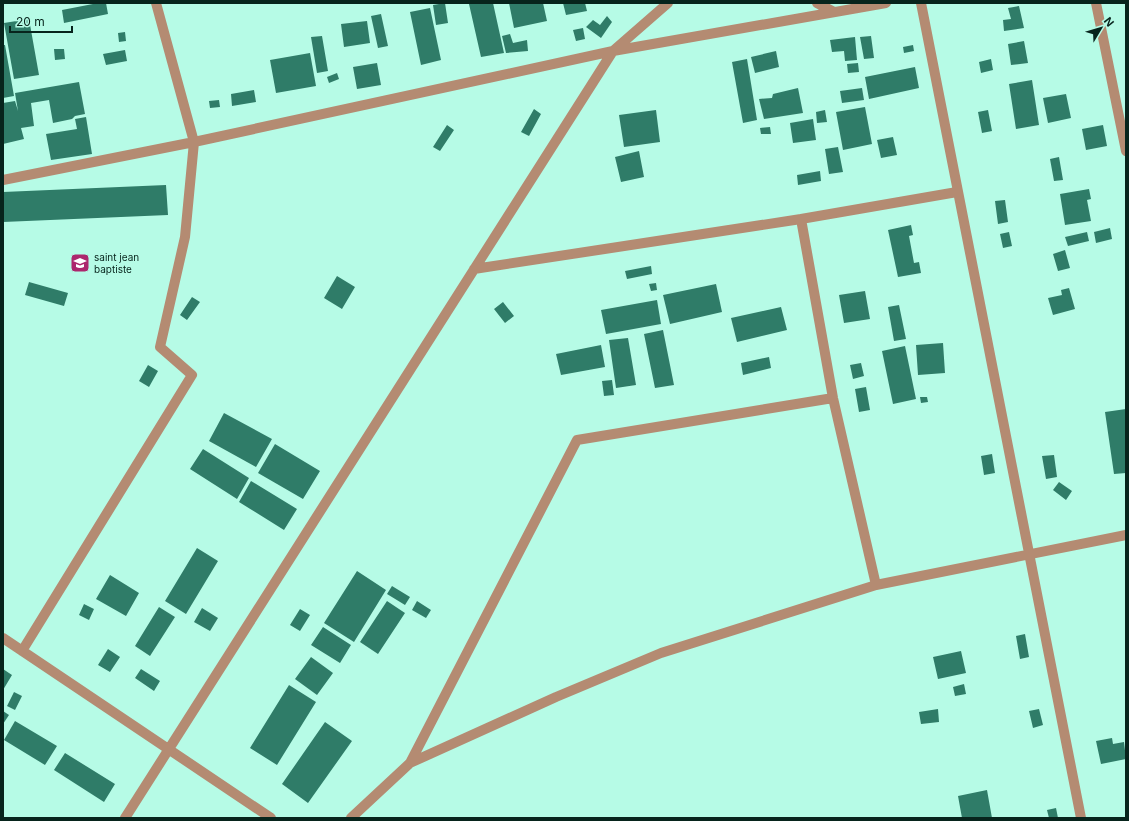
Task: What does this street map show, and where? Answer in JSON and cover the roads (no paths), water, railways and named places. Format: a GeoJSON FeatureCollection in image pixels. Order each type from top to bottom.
{"type":"FeatureCollection","features":[{"type":"Feature","properties":{"kind":"street"},"geometry":{"type":"LineString","coordinates":[[22,651],[192,375],[160,347],[185,237],[194,142],[156,3]]}},
{"type":"Feature","properties":{"kind":"street"},"geometry":{"type":"LineString","coordinates":[[125,818],[613,51],[668,3]]}},
{"type":"Feature","properties":{"kind":"street"},"geometry":{"type":"LineString","coordinates":[[817,3],[834,12]]}},
{"type":"Feature","properties":{"kind":"street"},"geometry":{"type":"LineString","coordinates":[[3,180],[194,142],[613,51],[886,3]]}},
{"type":"Feature","properties":{"kind":"street"},"geometry":{"type":"LineString","coordinates":[[921,3],[1081,818]]}},
{"type":"Feature","properties":{"kind":"street"},"geometry":{"type":"LineString","coordinates":[[1096,3],[1126,151]]}},
{"type":"Feature","properties":{"kind":"street"},"geometry":{"type":"LineString","coordinates":[[474,269],[801,219],[957,192]]}},
{"type":"Feature","properties":{"kind":"street"},"geometry":{"type":"LineString","coordinates":[[801,219],[833,398],[876,585]]}},
{"type":"Feature","properties":{"kind":"street"},"geometry":{"type":"LineString","coordinates":[[410,763],[577,440],[833,398]]}},
{"type":"Feature","properties":{"kind":"street"},"geometry":{"type":"LineString","coordinates":[[351,818],[410,763],[661,653],[876,585],[1126,535]]}},
{"type":"Feature","properties":{"kind":"street"},"geometry":{"type":"LineString","coordinates":[[3,638],[271,818]]}},
{"type":"Feature","properties":{"kind":"place","name":"saint jean baptiste"},"geometry":{"type":"Point","coordinates":[80,263]}}]}
